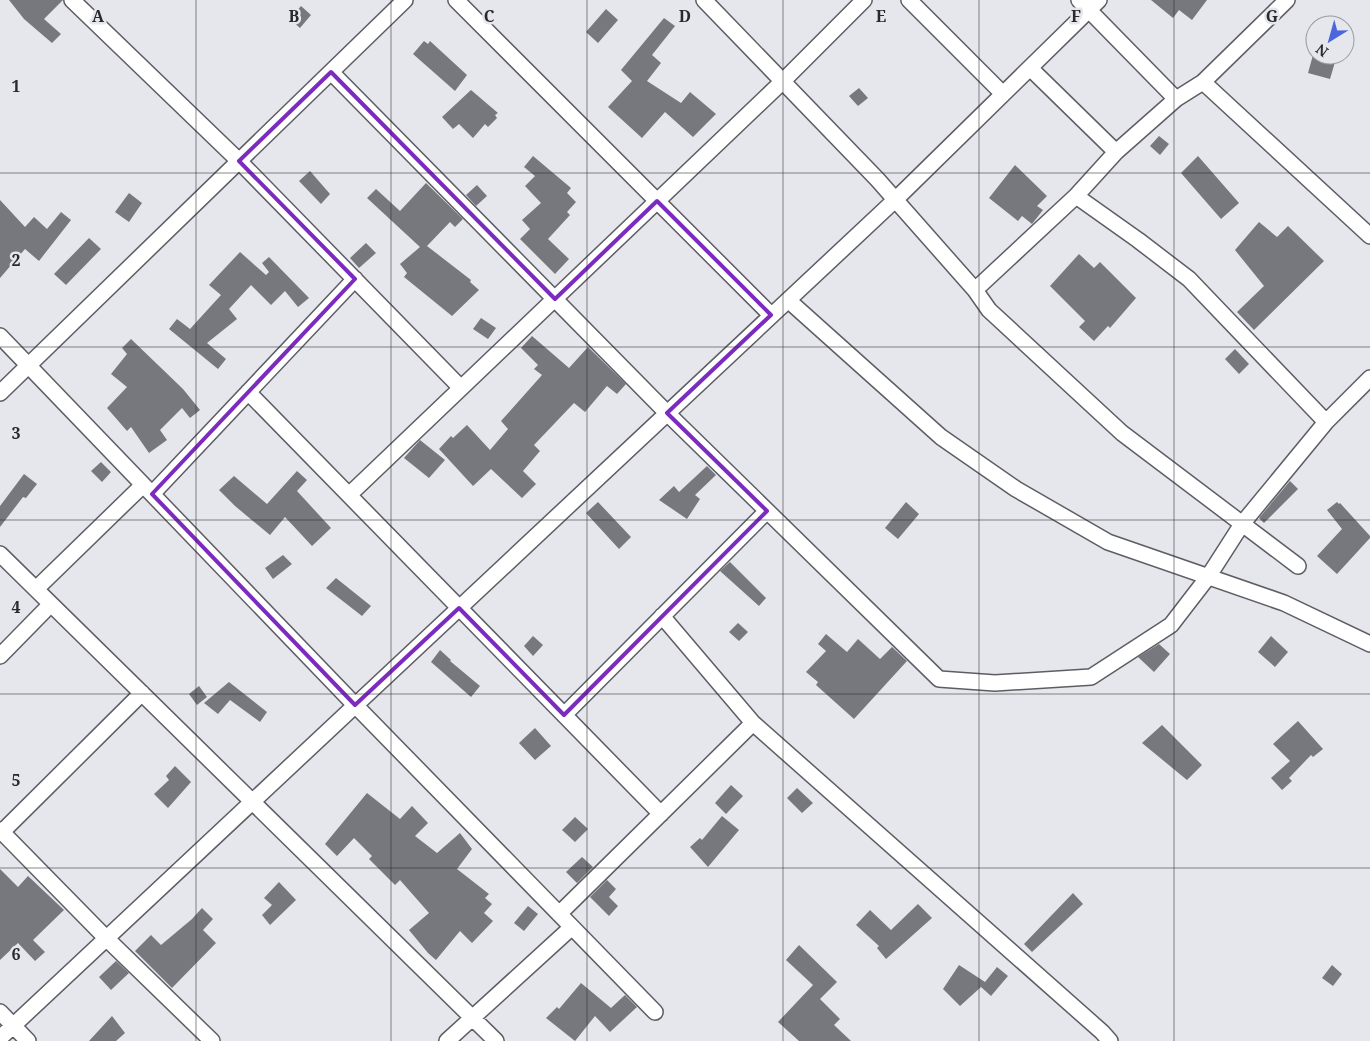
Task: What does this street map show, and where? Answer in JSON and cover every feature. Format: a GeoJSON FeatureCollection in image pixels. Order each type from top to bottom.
{"type":"FeatureCollection","features":[{"type":"Feature","properties":{"kind":"street"},"geometry":{"type":"LineString","coordinates":[[72,0],[239,161],[461,388]]}},
{"type":"Feature","properties":{"kind":"street"},"geometry":{"type":"LineString","coordinates":[[0,393],[405,0]]}},
{"type":"Feature","properties":{"kind":"street"},"geometry":{"type":"LineString","coordinates":[[456,0],[771,315]]}},
{"type":"Feature","properties":{"kind":"street"},"geometry":{"type":"LineString","coordinates":[[704,0],[877,179],[976,290],[989,310],[1122,433],[1298,566]]}},
{"type":"Feature","properties":{"kind":"street"},"geometry":{"type":"LineString","coordinates":[[349,495],[783,81],[864,0]]}},
{"type":"Feature","properties":{"kind":"street"},"geometry":{"type":"LineString","coordinates":[[910,0],[1003,94]]}},
{"type":"Feature","properties":{"kind":"street"},"geometry":{"type":"LineString","coordinates":[[976,290],[1076,196],[1116,152],[1176,99],[1204,82],[1287,0]]}},
{"type":"Feature","properties":{"kind":"street"},"geometry":{"type":"LineString","coordinates":[[0,1038],[895,200],[1030,68],[1089,4],[1176,99]]}},
{"type":"Feature","properties":{"kind":"street"},"geometry":{"type":"LineString","coordinates":[[1030,68],[1116,152]]}},
{"type":"Feature","properties":{"kind":"street"},"geometry":{"type":"LineString","coordinates":[[331,72],[667,413],[938,679],[995,683],[1091,678],[1171,625],[1208,577],[1242,524],[1326,422],[1370,378]]}},
{"type":"Feature","properties":{"kind":"street"},"geometry":{"type":"LineString","coordinates":[[1204,82],[1370,236]]}},
{"type":"Feature","properties":{"kind":"street"},"geometry":{"type":"LineString","coordinates":[[1076,196],[1189,279],[1326,422]]}},
{"type":"Feature","properties":{"kind":"street"},"geometry":{"type":"LineString","coordinates":[[36,589],[147,489],[248,392],[355,279]]}},
{"type":"Feature","properties":{"kind":"street"},"geometry":{"type":"LineString","coordinates":[[788,300],[940,437],[1016,489],[1108,542],[1284,603],[1370,644]]}},
{"type":"Feature","properties":{"kind":"street"},"geometry":{"type":"LineString","coordinates":[[0,336],[355,705],[655,1012]]}},
{"type":"Feature","properties":{"kind":"street"},"geometry":{"type":"LineString","coordinates":[[248,392],[661,814]]}},
{"type":"Feature","properties":{"kind":"street"},"geometry":{"type":"LineString","coordinates":[[564,715],[766,511]]}},
{"type":"Feature","properties":{"kind":"street"},"geometry":{"type":"LineString","coordinates":[[0,554],[496,1041]]}},
{"type":"Feature","properties":{"kind":"street"},"geometry":{"type":"LineString","coordinates":[[0,656],[51,604]]}},
{"type":"Feature","properties":{"kind":"street"},"geometry":{"type":"LineString","coordinates":[[662,616],[753,723],[1110,1041]]}},
{"type":"Feature","properties":{"kind":"street"},"geometry":{"type":"LineString","coordinates":[[142,693],[1,831],[106,938],[212,1041]]}},
{"type":"Feature","properties":{"kind":"street"},"geometry":{"type":"LineString","coordinates":[[559,914],[753,723]]}},
{"type":"Feature","properties":{"kind":"street"},"geometry":{"type":"LineString","coordinates":[[447,1041],[572,927]]}},
{"type":"Feature","properties":{"kind":"street"},"geometry":{"type":"LineString","coordinates":[[0,1012],[28,1041]]}},
{"type":"Feature","properties":{"kind":"highlighted area"},"geometry":{"type":"Polygon","coordinates":[[[331,72],[555,299],[657,201],[771,315],[667,413],[767,511],[564,715],[459,608],[355,705],[152,494],[355,279],[239,161],[331,72]]]}},
{"type":"Feature","properties":{"kind":"building"},"geometry":{"type":"Polygon","coordinates":[[[9,0],[63,0],[44,19],[61,34],[52,43],[24,19],[9,0]]]}},
{"type":"Feature","properties":{"kind":"building"},"geometry":{"type":"Polygon","coordinates":[[[1151,0],[1207,0],[1192,20],[1179,10],[1173,18],[1151,0]]]}},
{"type":"Feature","properties":{"kind":"building"},"geometry":{"type":"Polygon","coordinates":[[[301,6],[311,15],[300,28],[290,19],[301,6]]]}},
{"type":"Feature","properties":{"kind":"building"},"geometry":{"type":"Polygon","coordinates":[[[606,9],[618,20],[598,43],[586,32],[606,9]]]}},
{"type":"Feature","properties":{"kind":"building"},"geometry":{"type":"Polygon","coordinates":[[[664,18],[675,26],[652,55],[661,63],[647,81],[681,103],[690,92],[716,114],[693,137],[665,112],[642,138],[608,107],[632,81],[621,70],[664,18]]]}},
{"type":"Feature","properties":{"kind":"building"},"geometry":{"type":"Polygon","coordinates":[[[424,41],[428,44],[430,41],[467,75],[455,91],[413,54],[424,41]]]}},
{"type":"Feature","properties":{"kind":"building"},"geometry":{"type":"Polygon","coordinates":[[[1310,65],[1334,65],[1330,79],[1308,73],[1310,65]]]}},
{"type":"Feature","properties":{"kind":"building"},"geometry":{"type":"Polygon","coordinates":[[[859,88],[868,98],[858,106],[849,96],[859,88]]]}},
{"type":"Feature","properties":{"kind":"building"},"geometry":{"type":"Polygon","coordinates":[[[471,90],[498,113],[495,115],[497,118],[488,127],[485,124],[473,138],[459,124],[453,129],[442,117],[471,90]]]}},
{"type":"Feature","properties":{"kind":"building"},"geometry":{"type":"Polygon","coordinates":[[[1159,136],[1169,144],[1160,155],[1150,146],[1159,136]]]}},
{"type":"Feature","properties":{"kind":"building"},"geometry":{"type":"Polygon","coordinates":[[[533,156],[571,188],[567,193],[576,202],[567,212],[570,215],[548,239],[569,259],[555,274],[520,239],[530,229],[522,220],[541,203],[525,186],[535,176],[524,167],[533,156]]]}},
{"type":"Feature","properties":{"kind":"building"},"geometry":{"type":"Polygon","coordinates":[[[1198,156],[1239,203],[1221,219],[1181,173],[1198,156]]]}},
{"type":"Feature","properties":{"kind":"building"},"geometry":{"type":"Polygon","coordinates":[[[1015,165],[1047,196],[1037,206],[1043,210],[1032,224],[1022,216],[1018,221],[989,198],[1015,165]]]}},
{"type":"Feature","properties":{"kind":"building"},"geometry":{"type":"Polygon","coordinates":[[[310,171],[330,194],[321,204],[299,181],[310,171]]]}},
{"type":"Feature","properties":{"kind":"building"},"geometry":{"type":"Polygon","coordinates":[[[426,183],[463,219],[455,227],[450,222],[427,246],[471,280],[470,282],[479,290],[452,316],[404,277],[407,273],[400,264],[420,247],[367,198],[376,189],[400,211],[426,183]]]}},
{"type":"Feature","properties":{"kind":"building"},"geometry":{"type":"Polygon","coordinates":[[[477,185],[487,196],[476,206],[466,195],[477,185]]]}},
{"type":"Feature","properties":{"kind":"building"},"geometry":{"type":"Polygon","coordinates":[[[129,193],[142,203],[129,222],[115,212],[129,193]]]}},
{"type":"Feature","properties":{"kind":"building"},"geometry":{"type":"Polygon","coordinates":[[[0,200],[25,227],[34,217],[47,229],[61,212],[71,220],[39,261],[25,249],[0,278],[0,200]]]}},
{"type":"Feature","properties":{"kind":"building"},"geometry":{"type":"Polygon","coordinates":[[[1259,222],[1277,237],[1288,226],[1324,261],[1254,330],[1237,312],[1264,286],[1235,250],[1259,222]]]}},
{"type":"Feature","properties":{"kind":"building"},"geometry":{"type":"Polygon","coordinates":[[[89,238],[101,249],[66,285],[54,274],[89,238]]]}},
{"type":"Feature","properties":{"kind":"building"},"geometry":{"type":"Polygon","coordinates":[[[366,243],[376,253],[359,268],[350,258],[366,243]]]}},
{"type":"Feature","properties":{"kind":"building"},"geometry":{"type":"Polygon","coordinates":[[[240,252],[266,275],[269,272],[262,263],[269,257],[309,298],[298,307],[285,291],[271,305],[251,285],[229,309],[237,319],[207,343],[226,359],[218,369],[169,329],[177,319],[190,329],[221,295],[209,285],[240,252]]]}},
{"type":"Feature","properties":{"kind":"building"},"geometry":{"type":"Polygon","coordinates":[[[1079,254],[1094,268],[1100,262],[1136,298],[1110,328],[1108,326],[1094,341],[1079,327],[1085,321],[1050,286],[1079,254]]]}},
{"type":"Feature","properties":{"kind":"building"},"geometry":{"type":"Polygon","coordinates":[[[481,318],[496,328],[488,339],[473,329],[481,318]]]}},
{"type":"Feature","properties":{"kind":"building"},"geometry":{"type":"Polygon","coordinates":[[[532,336],[569,368],[588,347],[626,384],[617,394],[607,386],[585,412],[574,403],[534,445],[540,451],[523,471],[536,484],[522,498],[491,469],[473,486],[439,449],[451,436],[453,438],[467,425],[490,450],[508,429],[501,421],[542,375],[534,369],[538,365],[521,348],[532,336]]]}},
{"type":"Feature","properties":{"kind":"building"},"geometry":{"type":"Polygon","coordinates":[[[131,339],[183,389],[200,410],[190,418],[182,408],[160,430],[167,440],[149,453],[131,427],[127,431],[107,408],[127,387],[111,374],[127,354],[122,348],[131,339]]]}},
{"type":"Feature","properties":{"kind":"building"},"geometry":{"type":"Polygon","coordinates":[[[1235,349],[1249,364],[1239,374],[1225,359],[1235,349]]]}},
{"type":"Feature","properties":{"kind":"building"},"geometry":{"type":"Polygon","coordinates":[[[420,440],[445,460],[429,478],[404,458],[420,440]]]}},
{"type":"Feature","properties":{"kind":"building"},"geometry":{"type":"Polygon","coordinates":[[[101,462],[111,472],[102,482],[91,471],[101,462]]]}},
{"type":"Feature","properties":{"kind":"building"},"geometry":{"type":"Polygon","coordinates":[[[707,466],[716,475],[695,495],[700,499],[687,519],[659,500],[674,486],[679,492],[707,466]]]}},
{"type":"Feature","properties":{"kind":"building"},"geometry":{"type":"Polygon","coordinates":[[[297,471],[307,480],[297,491],[331,528],[312,546],[285,517],[270,535],[219,490],[234,476],[267,504],[297,471]]]}},
{"type":"Feature","properties":{"kind":"building"},"geometry":{"type":"Polygon","coordinates":[[[24,474],[37,484],[26,498],[23,497],[0,527],[0,506],[24,474]]]}},
{"type":"Feature","properties":{"kind":"building"},"geometry":{"type":"Polygon","coordinates":[[[1290,481],[1298,489],[1264,523],[1259,518],[1290,481]]]}},
{"type":"Feature","properties":{"kind":"building"},"geometry":{"type":"Polygon","coordinates":[[[598,502],[631,537],[619,549],[586,513],[598,502]]]}},
{"type":"Feature","properties":{"kind":"building"},"geometry":{"type":"Polygon","coordinates":[[[906,502],[919,514],[898,539],[885,528],[906,502]]]}},
{"type":"Feature","properties":{"kind":"building"},"geometry":{"type":"Polygon","coordinates":[[[1337,502],[1340,503],[1370,538],[1337,574],[1317,556],[1342,529],[1327,510],[1337,502]]]}},
{"type":"Feature","properties":{"kind":"building"},"geometry":{"type":"Polygon","coordinates":[[[283,555],[292,564],[273,579],[265,568],[283,555]]]}},
{"type":"Feature","properties":{"kind":"building"},"geometry":{"type":"Polygon","coordinates":[[[730,562],[766,598],[759,606],[720,571],[730,562]]]}},
{"type":"Feature","properties":{"kind":"building"},"geometry":{"type":"Polygon","coordinates":[[[336,578],[371,606],[362,616],[326,588],[336,578]]]}},
{"type":"Feature","properties":{"kind":"building"},"geometry":{"type":"Polygon","coordinates":[[[738,623],[748,632],[739,641],[729,632],[738,623]]]}},
{"type":"Feature","properties":{"kind":"building"},"geometry":{"type":"Polygon","coordinates":[[[826,634],[847,652],[858,639],[880,659],[892,647],[907,661],[854,719],[816,685],[818,682],[806,672],[826,651],[818,644],[826,634]]]}},
{"type":"Feature","properties":{"kind":"building"},"geometry":{"type":"Polygon","coordinates":[[[533,636],[543,645],[533,656],[524,646],[533,636]]]}},
{"type":"Feature","properties":{"kind":"building"},"geometry":{"type":"Polygon","coordinates":[[[1271,636],[1288,652],[1275,667],[1258,652],[1271,636]]]}},
{"type":"Feature","properties":{"kind":"building"},"geometry":{"type":"Polygon","coordinates":[[[1159,644],[1170,654],[1154,672],[1138,657],[1159,644]]]}},
{"type":"Feature","properties":{"kind":"building"},"geometry":{"type":"Polygon","coordinates":[[[440,650],[480,686],[471,697],[431,662],[440,650]]]}},
{"type":"Feature","properties":{"kind":"building"},"geometry":{"type":"Polygon","coordinates":[[[229,682],[267,712],[260,722],[230,700],[218,714],[204,703],[229,682]]]}},
{"type":"Feature","properties":{"kind":"building"},"geometry":{"type":"Polygon","coordinates":[[[199,686],[207,697],[197,705],[189,694],[199,686]]]}},
{"type":"Feature","properties":{"kind":"building"},"geometry":{"type":"Polygon","coordinates":[[[1298,721],[1323,749],[1313,757],[1311,755],[1289,778],[1292,781],[1282,790],[1271,778],[1290,761],[1273,744],[1298,721]]]}},
{"type":"Feature","properties":{"kind":"building"},"geometry":{"type":"Polygon","coordinates":[[[1162,725],[1202,765],[1187,780],[1142,743],[1162,725]]]}},
{"type":"Feature","properties":{"kind":"building"},"geometry":{"type":"Polygon","coordinates":[[[535,728],[551,746],[535,760],[519,743],[535,728]]]}},
{"type":"Feature","properties":{"kind":"building"},"geometry":{"type":"Polygon","coordinates":[[[175,766],[191,782],[168,808],[154,794],[169,780],[166,776],[175,766]]]}},
{"type":"Feature","properties":{"kind":"building"},"geometry":{"type":"Polygon","coordinates":[[[731,785],[743,796],[726,814],[715,803],[731,785]]]}},
{"type":"Feature","properties":{"kind":"building"},"geometry":{"type":"Polygon","coordinates":[[[797,788],[813,803],[802,813],[787,798],[797,788]]]}},
{"type":"Feature","properties":{"kind":"building"},"geometry":{"type":"Polygon","coordinates":[[[367,793],[400,819],[412,806],[428,823],[415,836],[437,853],[460,833],[472,849],[457,869],[489,894],[485,898],[492,904],[484,913],[493,921],[472,943],[460,931],[436,960],[409,930],[429,913],[400,880],[395,885],[369,859],[372,856],[354,838],[337,856],[325,844],[367,793]]]}},
{"type":"Feature","properties":{"kind":"building"},"geometry":{"type":"Polygon","coordinates":[[[722,816],[739,830],[708,867],[690,847],[700,838],[702,840],[722,816]]]}},
{"type":"Feature","properties":{"kind":"building"},"geometry":{"type":"Polygon","coordinates":[[[575,817],[588,829],[575,842],[562,830],[575,817]]]}},
{"type":"Feature","properties":{"kind":"building"},"geometry":{"type":"Polygon","coordinates":[[[582,857],[593,867],[577,883],[566,872],[582,857]]]}},
{"type":"Feature","properties":{"kind":"building"},"geometry":{"type":"Polygon","coordinates":[[[0,869],[18,887],[28,876],[64,910],[33,940],[45,952],[35,961],[18,943],[0,960],[0,869]]]}},
{"type":"Feature","properties":{"kind":"building"},"geometry":{"type":"Polygon","coordinates":[[[607,880],[616,889],[609,897],[618,906],[609,916],[590,897],[607,880]]]}},
{"type":"Feature","properties":{"kind":"building"},"geometry":{"type":"Polygon","coordinates":[[[279,882],[296,900],[270,925],[262,915],[272,905],[264,898],[279,882]]]}},
{"type":"Feature","properties":{"kind":"building"},"geometry":{"type":"Polygon","coordinates":[[[1073,893],[1083,904],[1032,952],[1024,944],[1073,893]]]}},
{"type":"Feature","properties":{"kind":"building"},"geometry":{"type":"Polygon","coordinates":[[[918,904],[932,918],[886,959],[877,948],[879,946],[856,925],[870,910],[891,930],[918,904]]]}},
{"type":"Feature","properties":{"kind":"building"},"geometry":{"type":"Polygon","coordinates":[[[528,906],[538,914],[524,931],[514,923],[528,906]]]}},
{"type":"Feature","properties":{"kind":"building"},"geometry":{"type":"Polygon","coordinates":[[[202,908],[213,919],[203,930],[216,943],[172,988],[135,951],[151,935],[161,945],[202,908]]]}},
{"type":"Feature","properties":{"kind":"building"},"geometry":{"type":"Polygon","coordinates":[[[799,945],[837,982],[820,999],[840,1019],[834,1025],[851,1041],[799,1041],[778,1022],[813,985],[786,960],[799,945]]]}},
{"type":"Feature","properties":{"kind":"building"},"geometry":{"type":"Polygon","coordinates":[[[116,961],[129,973],[111,990],[99,977],[116,961]]]}},
{"type":"Feature","properties":{"kind":"building"},"geometry":{"type":"Polygon","coordinates":[[[959,965],[985,982],[997,967],[1008,976],[991,996],[981,987],[960,1006],[943,989],[959,965]]]}},
{"type":"Feature","properties":{"kind":"building"},"geometry":{"type":"Polygon","coordinates":[[[1332,965],[1342,974],[1333,986],[1322,978],[1332,965]]]}},
{"type":"Feature","properties":{"kind":"building"},"geometry":{"type":"Polygon","coordinates":[[[581,983],[611,1008],[625,995],[637,1007],[610,1032],[595,1016],[575,1041],[546,1018],[557,1007],[559,1009],[581,983]]]}},
{"type":"Feature","properties":{"kind":"building"},"geometry":{"type":"Polygon","coordinates":[[[112,1016],[125,1033],[116,1041],[89,1041],[112,1016]]]}}]}
